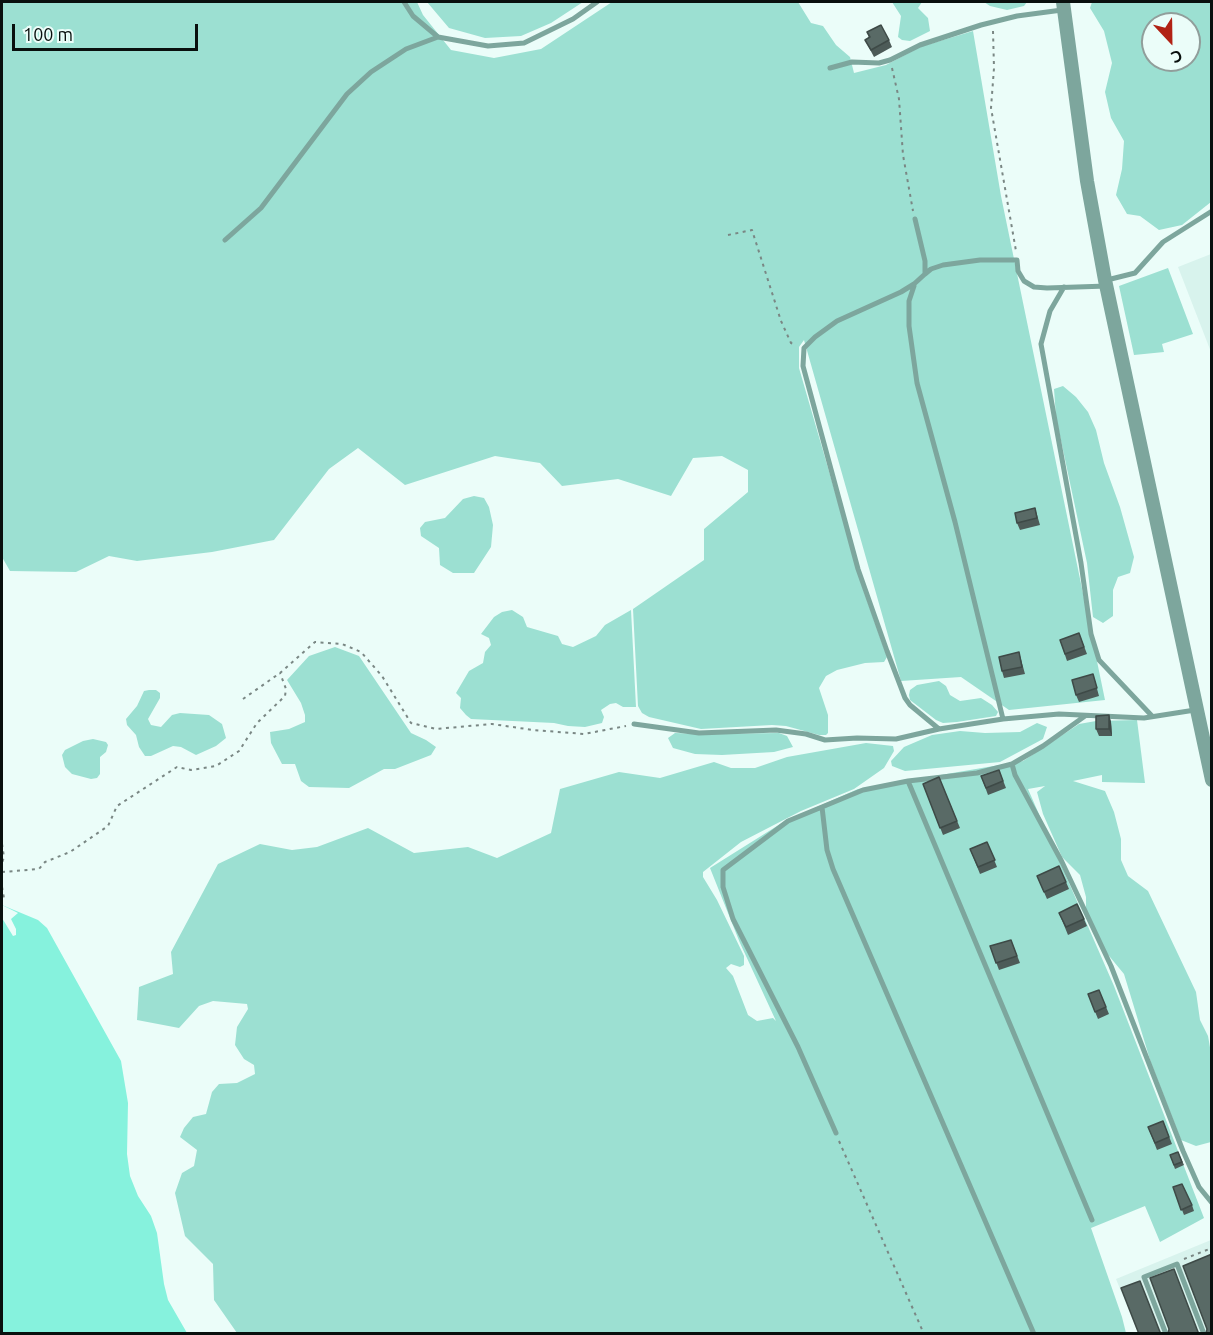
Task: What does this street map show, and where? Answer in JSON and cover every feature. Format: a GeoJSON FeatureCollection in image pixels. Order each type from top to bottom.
{"type":"FeatureCollection","features":[{"type":"Feature","properties":{"kind":"street"},"geometry":{"type":"LineString","coordinates":[[1063,6],[1087,182],[1106,283],[1196,710],[1206,726],[1212,780]]}},
{"type":"Feature","properties":{"kind":"lane"},"geometry":{"type":"LineString","coordinates":[[404,2],[413,16],[438,37],[488,46],[524,43],[573,19],[597,2]]}},
{"type":"Feature","properties":{"kind":"lane"},"geometry":{"type":"LineString","coordinates":[[830,68],[852,62],[873,64],[890,60],[944,36],[1063,6]]}},
{"type":"Feature","properties":{"kind":"lane"},"geometry":{"type":"LineString","coordinates":[[225,240],[261,208],[347,94],[371,72],[406,49],[438,37]]}},
{"type":"Feature","properties":{"kind":"lane"},"geometry":{"type":"LineString","coordinates":[[939,729],[910,705],[905,698],[887,651],[855,558],[803,366],[804,348],[837,321],[914,284],[931,268],[980,260],[1017,260],[1018,271],[1024,281],[1034,287],[1106,283],[1135,273],[1163,242],[1212,211]]}},
{"type":"Feature","properties":{"kind":"lane"},"geometry":{"type":"LineString","coordinates":[[915,219],[925,261],[925,274]]}},
{"type":"Feature","properties":{"kind":"lane"},"geometry":{"type":"LineString","coordinates":[[914,284],[909,301],[909,326],[918,383],[1003,719]]}},
{"type":"Feature","properties":{"kind":"lane"},"geometry":{"type":"LineString","coordinates":[[1064,287],[1050,310],[1041,344],[1081,563],[1091,634],[1099,660],[1152,716]]}},
{"type":"Feature","properties":{"kind":"lane"},"geometry":{"type":"LineString","coordinates":[[634,724],[699,733],[776,730],[825,740],[896,739],[939,729],[1003,719],[1059,714],[1152,716],[1196,710]]}},
{"type":"Feature","properties":{"kind":"lane"},"geometry":{"type":"LineString","coordinates":[[836,1133],[798,1047],[733,919],[722,876],[723,870],[788,821],[862,790],[908,781],[977,773],[1012,764],[1043,746],[1085,716]]}},
{"type":"Feature","properties":{"kind":"lane"},"geometry":{"type":"LineString","coordinates":[[1012,764],[1015,775],[1062,862],[1111,966],[1183,1150],[1199,1187],[1212,1203]]}},
{"type":"Feature","properties":{"kind":"lane"},"geometry":{"type":"LineString","coordinates":[[908,781],[1092,1220]]}},
{"type":"Feature","properties":{"kind":"lane"},"geometry":{"type":"LineString","coordinates":[[822,807],[827,850],[833,869],[1034,1334]]}},
{"type":"Feature","properties":{"kind":"lane"},"geometry":{"type":"LineString","coordinates":[[1166,1334],[1144,1277],[1177,1264],[1204,1334]]}},
{"type":"Feature","properties":{"kind":"path"},"geometry":{"type":"LineString","coordinates":[[996,22],[993,32],[994,68],[991,108],[1017,260]]}},
{"type":"Feature","properties":{"kind":"path"},"geometry":{"type":"LineString","coordinates":[[890,60],[899,99],[903,154],[915,219]]}},
{"type":"Feature","properties":{"kind":"path"},"geometry":{"type":"LineString","coordinates":[[728,235],[752,230],[781,321],[791,343],[804,348]]}},
{"type":"Feature","properties":{"kind":"path"},"geometry":{"type":"LineString","coordinates":[[243,699],[280,673],[315,642],[342,644],[362,652],[382,676],[411,723],[436,729],[492,724],[584,734],[634,724]]}},
{"type":"Feature","properties":{"kind":"path"},"geometry":{"type":"LineString","coordinates":[[2,872],[39,869],[45,862],[70,852],[108,826],[117,806],[177,768],[191,770],[216,766],[239,751],[256,723],[285,696],[286,689],[280,673]]}},
{"type":"Feature","properties":{"kind":"path"},"geometry":{"type":"LineString","coordinates":[[2,844],[4,857],[2,863]]}},
{"type":"Feature","properties":{"kind":"path"},"geometry":{"type":"LineString","coordinates":[[2,887],[4,898]]}},
{"type":"Feature","properties":{"kind":"path"},"geometry":{"type":"LineString","coordinates":[[836,1133],[924,1334]]}},
{"type":"Feature","properties":{"kind":"path"},"geometry":{"type":"LineString","coordinates":[[1177,1264],[1187,1257],[1212,1248]]}},
{"type":"Feature","properties":{"kind":"shaded area"},"geometry":{"type":"Polygon","coordinates":[[[2,2],[417,2],[423,15],[451,50],[494,58],[541,49],[612,2],[798,2],[811,23],[823,26],[836,45],[850,57],[854,73],[886,65],[920,47],[973,31],[1001,196],[1105,700],[1009,710],[961,677],[901,681],[804,340],[799,347],[799,368],[864,592],[887,657],[884,662],[865,663],[837,670],[826,676],[819,688],[828,715],[826,735],[772,725],[701,729],[649,717],[642,713],[638,706],[633,609],[704,560],[704,529],[748,492],[748,470],[722,456],[693,458],[671,496],[618,479],[562,486],[540,463],[495,456],[405,485],[358,448],[329,469],[274,540],[212,552],[137,561],[109,556],[76,572],[10,571],[2,557],[2,2]]]}},
{"type":"Feature","properties":{"kind":"shaded area"},"geometry":{"type":"Polygon","coordinates":[[[427,2],[583,2],[551,23],[521,36],[485,38],[449,28],[427,2]]]}},
{"type":"Feature","properties":{"kind":"shaded area"},"geometry":{"type":"Polygon","coordinates":[[[892,2],[922,2],[918,8],[928,18],[930,31],[910,41],[898,37],[901,16],[892,2]]]}},
{"type":"Feature","properties":{"kind":"shaded area"},"geometry":{"type":"Polygon","coordinates":[[[984,2],[1027,2],[1024,6],[1007,10],[990,6],[984,2]]]}},
{"type":"Feature","properties":{"kind":"shaded area"},"geometry":{"type":"Polygon","coordinates":[[[1092,2],[1211,2],[1211,202],[1182,225],[1159,230],[1140,216],[1127,214],[1116,195],[1122,169],[1124,141],[1111,118],[1105,92],[1112,63],[1104,31],[1090,8],[1092,2]]]}},
{"type":"Feature","properties":{"kind":"shaded area"},"geometry":{"type":"Polygon","coordinates":[[[1211,254],[1211,352],[1178,267],[1211,254]]]}},
{"type":"Feature","properties":{"kind":"shaded area"},"geometry":{"type":"Polygon","coordinates":[[[1168,268],[1193,334],[1162,344],[1164,352],[1134,355],[1119,286],[1168,268]]]}},
{"type":"Feature","properties":{"kind":"shaded area"},"geometry":{"type":"Polygon","coordinates":[[[1063,386],[1088,412],[1096,430],[1134,557],[1130,573],[1118,577],[1113,590],[1113,616],[1103,623],[1093,617],[1087,563],[1056,417],[1054,389],[1063,386]]]}},
{"type":"Feature","properties":{"kind":"shaded area"},"geometry":{"type":"Polygon","coordinates":[[[474,496],[484,498],[489,507],[493,525],[491,547],[474,573],[453,573],[440,565],[439,548],[421,536],[420,528],[425,522],[445,518],[463,499],[474,496]]]}},
{"type":"Feature","properties":{"kind":"shaded area"},"geometry":{"type":"Polygon","coordinates":[[[512,610],[523,617],[527,627],[558,636],[562,644],[573,647],[596,636],[605,625],[631,610],[636,707],[610,704],[601,710],[604,717],[602,723],[585,727],[554,723],[471,719],[460,708],[461,698],[456,693],[469,671],[483,663],[485,652],[491,645],[489,638],[481,634],[494,617],[512,610]]]}},
{"type":"Feature","properties":{"kind":"shaded area"},"geometry":{"type":"Polygon","coordinates":[[[335,647],[359,656],[411,733],[436,747],[431,755],[395,769],[384,769],[349,788],[309,787],[301,781],[295,764],[282,764],[271,743],[270,732],[289,729],[305,722],[301,703],[287,680],[309,656],[335,647]]]}},
{"type":"Feature","properties":{"kind":"shaded area"},"geometry":{"type":"Polygon","coordinates":[[[939,681],[946,686],[950,695],[960,701],[981,698],[998,712],[996,716],[943,723],[936,720],[910,700],[909,695],[910,690],[917,685],[939,681]]]}},
{"type":"Feature","properties":{"kind":"shaded area"},"geometry":{"type":"Polygon","coordinates":[[[156,690],[160,693],[160,698],[148,719],[151,725],[161,727],[172,715],[180,713],[209,715],[222,724],[226,738],[216,746],[196,755],[181,747],[173,746],[151,756],[145,756],[139,747],[136,735],[127,725],[126,719],[137,706],[144,691],[156,690]]]}},
{"type":"Feature","properties":{"kind":"shaded area"},"geometry":{"type":"Polygon","coordinates":[[[1137,720],[1145,783],[1102,782],[1102,775],[1073,781],[1105,791],[1114,812],[1121,839],[1121,860],[1128,876],[1148,891],[1196,992],[1200,1020],[1208,1036],[1211,1053],[1211,1142],[1196,1146],[1181,1140],[1151,1063],[1124,974],[1105,951],[1086,910],[1086,897],[1080,875],[1062,857],[1043,814],[1037,792],[1045,786],[1028,789],[1114,986],[1204,1218],[1160,1242],[1145,1206],[1091,1228],[1126,1333],[237,1333],[214,1300],[213,1264],[185,1236],[175,1193],[182,1173],[194,1166],[197,1150],[180,1137],[193,1117],[206,1114],[212,1092],[219,1084],[237,1083],[255,1074],[254,1065],[244,1059],[235,1045],[237,1027],[248,1009],[247,1004],[213,1001],[199,1006],[179,1028],[137,1020],[139,987],[173,974],[171,952],[218,864],[260,844],[292,850],[317,847],[368,828],[414,853],[468,847],[497,858],[551,833],[560,789],[619,772],[660,778],[714,762],[731,768],[755,768],[787,757],[866,743],[893,746],[894,751],[884,768],[854,789],[801,811],[741,842],[703,872],[703,877],[717,900],[744,956],[744,965],[740,967],[731,964],[726,968],[733,976],[748,1015],[757,1021],[773,1018],[776,1021],[740,943],[710,868],[785,821],[858,789],[1023,761],[1079,724],[1096,721],[1137,720]]]}},
{"type":"Feature","properties":{"kind":"shaded area"},"geometry":{"type":"Polygon","coordinates":[[[1037,723],[1047,727],[1043,739],[1000,762],[905,771],[892,766],[891,761],[904,747],[932,735],[960,731],[1020,732],[1037,723]]]}},
{"type":"Feature","properties":{"kind":"shaded area"},"geometry":{"type":"Polygon","coordinates":[[[675,733],[779,733],[787,736],[793,747],[774,752],[695,754],[673,748],[668,738],[675,733]]]}},
{"type":"Feature","properties":{"kind":"shaded area"},"geometry":{"type":"Polygon","coordinates":[[[93,739],[106,742],[108,745],[106,752],[100,757],[100,774],[97,778],[91,779],[72,774],[65,767],[62,755],[65,750],[93,739]]]}},
{"type":"Feature","properties":{"kind":"shaded area"},"geometry":{"type":"Polygon","coordinates":[[[2,905],[38,920],[47,928],[121,1061],[128,1103],[127,1154],[130,1176],[138,1196],[151,1216],[157,1233],[168,1300],[187,1333],[2,1333],[2,905]]]}},
{"type":"Feature","properties":{"kind":"shaded area"},"geometry":{"type":"Polygon","coordinates":[[[1211,1240],[1211,1333],[1138,1333],[1116,1279],[1211,1240]]]}},
{"type":"Feature","properties":{"kind":"pier"},"geometry":{"type":"Polygon","coordinates":[[[2,905],[18,913],[11,919],[16,935],[13,936],[2,918],[2,905]]]}},
{"type":"Feature","properties":{"kind":"building"},"geometry":{"type":"Polygon","coordinates":[[[881,25],[889,40],[871,50],[865,40],[870,37],[867,32],[881,25]]]}},
{"type":"Feature","properties":{"kind":"building"},"geometry":{"type":"Polygon","coordinates":[[[1035,508],[1037,518],[1017,523],[1015,513],[1035,508]]]}},
{"type":"Feature","properties":{"kind":"building"},"geometry":{"type":"Polygon","coordinates":[[[1079,633],[1084,647],[1065,654],[1060,640],[1079,633]]]}},
{"type":"Feature","properties":{"kind":"building"},"geometry":{"type":"Polygon","coordinates":[[[1019,652],[1022,667],[1002,671],[999,657],[1019,652]]]}},
{"type":"Feature","properties":{"kind":"building"},"geometry":{"type":"Polygon","coordinates":[[[1093,674],[1097,688],[1076,695],[1072,680],[1093,674]]]}},
{"type":"Feature","properties":{"kind":"building"},"geometry":{"type":"Polygon","coordinates":[[[1109,715],[1109,729],[1096,729],[1096,716],[1109,715]]]}},
{"type":"Feature","properties":{"kind":"building"},"geometry":{"type":"Polygon","coordinates":[[[999,770],[1003,781],[986,788],[981,776],[999,770]]]}},
{"type":"Feature","properties":{"kind":"building"},"geometry":{"type":"Polygon","coordinates":[[[939,777],[957,821],[940,828],[923,784],[939,777]]]}},
{"type":"Feature","properties":{"kind":"building"},"geometry":{"type":"Polygon","coordinates":[[[987,842],[995,860],[978,867],[970,849],[987,842]]]}},
{"type":"Feature","properties":{"kind":"building"},"geometry":{"type":"Polygon","coordinates":[[[1059,866],[1066,882],[1044,892],[1037,876],[1059,866]]]}},
{"type":"Feature","properties":{"kind":"building"},"geometry":{"type":"Polygon","coordinates":[[[1077,904],[1084,919],[1066,927],[1059,913],[1077,904]]]}},
{"type":"Feature","properties":{"kind":"building"},"geometry":{"type":"Polygon","coordinates":[[[1011,940],[1017,956],[996,963],[990,946],[1011,940]]]}},
{"type":"Feature","properties":{"kind":"building"},"geometry":{"type":"Polygon","coordinates":[[[1099,990],[1106,1007],[1095,1012],[1088,994],[1099,990]]]}},
{"type":"Feature","properties":{"kind":"building"},"geometry":{"type":"Polygon","coordinates":[[[1163,1121],[1169,1137],[1155,1143],[1148,1127],[1163,1121]]]}},
{"type":"Feature","properties":{"kind":"building"},"geometry":{"type":"Polygon","coordinates":[[[1178,1152],[1182,1162],[1174,1165],[1170,1155],[1178,1152]]]}},
{"type":"Feature","properties":{"kind":"building"},"geometry":{"type":"Polygon","coordinates":[[[1182,1184],[1192,1205],[1181,1210],[1173,1187],[1182,1184]]]}},
{"type":"Feature","properties":{"kind":"building"},"geometry":{"type":"Polygon","coordinates":[[[1212,1254],[1212,1334],[1206,1334],[1207,1329],[1183,1266],[1212,1254]]]}},
{"type":"Feature","properties":{"kind":"building"},"geometry":{"type":"Polygon","coordinates":[[[1174,1269],[1198,1332],[1201,1334],[1168,1334],[1169,1329],[1150,1278],[1174,1269]]]}},
{"type":"Feature","properties":{"kind":"building"},"geometry":{"type":"Polygon","coordinates":[[[1140,1281],[1160,1332],[1163,1334],[1139,1334],[1121,1288],[1140,1281]]]}}]}
